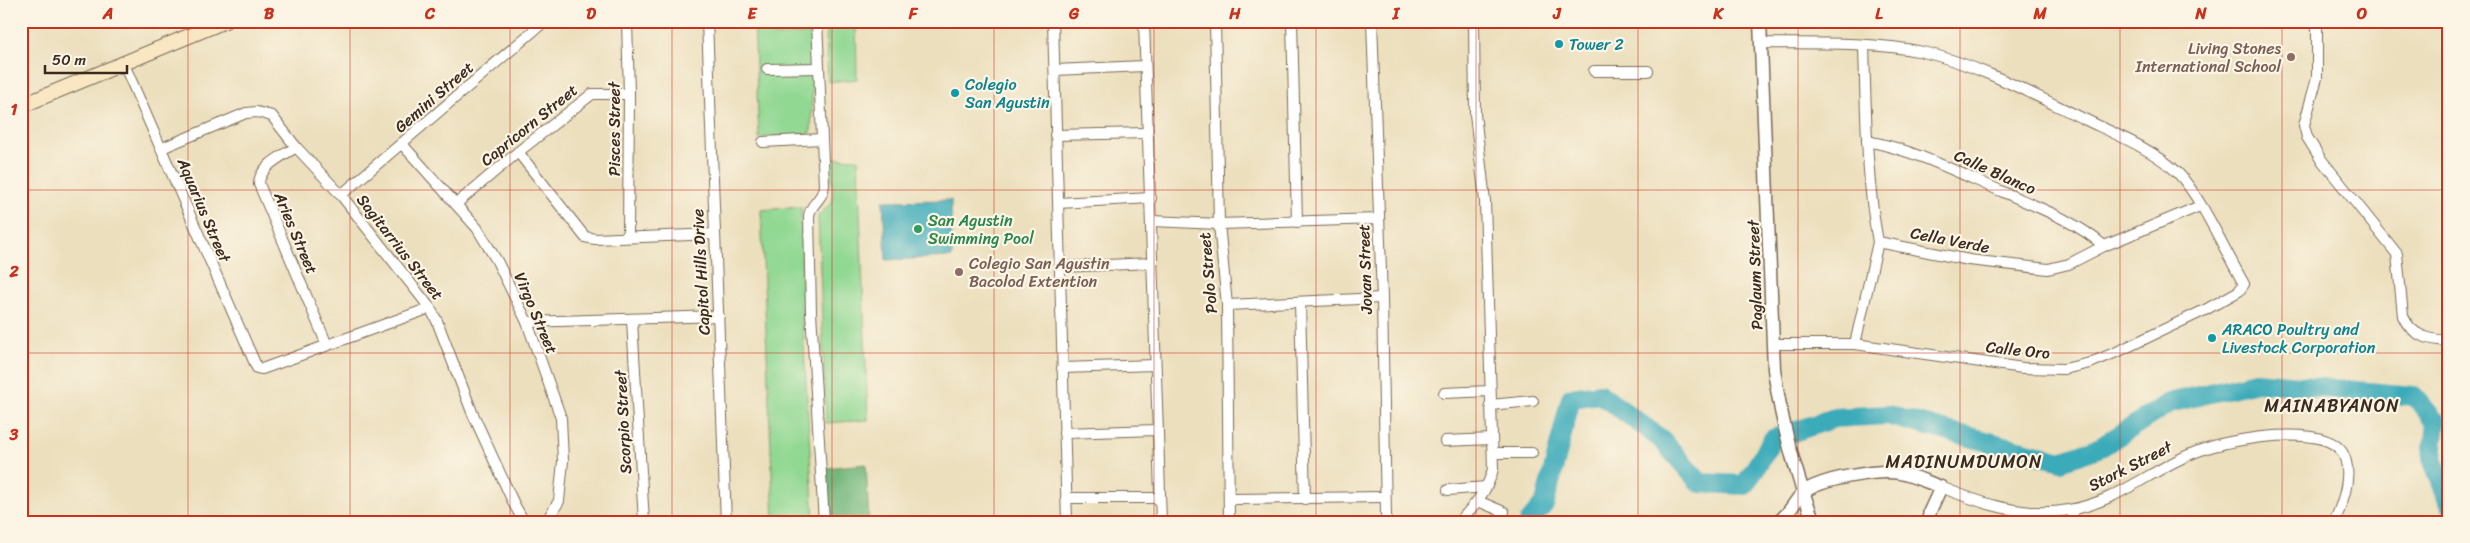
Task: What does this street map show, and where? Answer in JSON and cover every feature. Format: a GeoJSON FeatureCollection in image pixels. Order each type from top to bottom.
{"type":"FeatureCollection","features":[{"type":"Feature","properties":{"kind":"main road"},"geometry":{"type":"LineString","coordinates":[[21,106],[225,21]]}},
{"type":"Feature","properties":{"kind":"street","name":"Gemini Street"},"geometry":{"type":"LineString","coordinates":[[341,195],[545,21]]}},
{"type":"Feature","properties":{"kind":"street","name":"Pisces Street"},"geometry":{"type":"LineString","coordinates":[[627,21],[630,94],[628,237]]}},
{"type":"Feature","properties":{"kind":"street","name":"Capitol Hills Drive"},"geometry":{"type":"LineString","coordinates":[[708,21],[714,234],[726,522]]}},
{"type":"Feature","properties":{"kind":"street"},"geometry":{"type":"LineString","coordinates":[[817,21],[823,194],[810,210],[809,216],[811,312],[824,522]]}},
{"type":"Feature","properties":{"kind":"street"},"geometry":{"type":"LineString","coordinates":[[1053,21],[1067,522]]}},
{"type":"Feature","properties":{"kind":"street"},"geometry":{"type":"LineString","coordinates":[[1144,21],[1144,66],[1152,221],[1161,522]]}},
{"type":"Feature","properties":{"kind":"street","name":"Polo Street"},"geometry":{"type":"LineString","coordinates":[[1215,21],[1219,224],[1227,305],[1230,522]]}},
{"type":"Feature","properties":{"kind":"street"},"geometry":{"type":"LineString","coordinates":[[1292,21],[1297,222]]}},
{"type":"Feature","properties":{"kind":"street","name":"Jovan Street"},"geometry":{"type":"LineString","coordinates":[[1372,21],[1382,298],[1386,516]]}},
{"type":"Feature","properties":{"kind":"street"},"geometry":{"type":"LineString","coordinates":[[1459,522],[1478,501],[1493,469],[1485,201],[1475,114],[1474,21]]}},
{"type":"Feature","properties":{"kind":"street","name":"Paglaum Street"},"geometry":{"type":"LineString","coordinates":[[1760,21],[1774,369],[1779,408],[1789,448],[1814,522]]}},
{"type":"Feature","properties":{"kind":"street"},"geometry":{"type":"LineString","coordinates":[[2318,21],[2317,78],[2304,125],[2307,137],[2320,158],[2384,234],[2397,254],[2405,322],[2419,336],[2449,341]]}},
{"type":"Feature","properties":{"kind":"street"},"geometry":{"type":"LineString","coordinates":[[1761,43],[1864,45],[1901,48],[1945,58],[2106,130],[2162,160],[2178,173],[2200,206]]}},
{"type":"Feature","properties":{"kind":"street"},"geometry":{"type":"LineString","coordinates":[[1855,344],[1878,242],[1874,218],[1868,141],[1864,45]]}},
{"type":"Feature","properties":{"kind":"street","name":"Aquarius Street"},"geometry":{"type":"LineString","coordinates":[[124,62],[257,368],[262,369],[327,345]]}},
{"type":"Feature","properties":{"kind":"street"},"geometry":{"type":"LineString","coordinates":[[1055,70],[1144,66]]}},
{"type":"Feature","properties":{"kind":"street"},"geometry":{"type":"LineString","coordinates":[[767,69],[819,68]]}},
{"type":"Feature","properties":{"kind":"street"},"geometry":{"type":"LineString","coordinates":[[1594,72],[1648,71]]}},
{"type":"Feature","properties":{"kind":"street","name":"Capricorn Street"},"geometry":{"type":"LineString","coordinates":[[456,204],[592,94],[630,94]]}},
{"type":"Feature","properties":{"kind":"street","name":"Sagitarrius Street"},"geometry":{"type":"LineString","coordinates":[[162,148],[246,113],[257,112],[272,116],[296,147],[341,195],[430,308],[437,321],[472,412],[524,522]]}},
{"type":"Feature","properties":{"kind":"street"},"geometry":{"type":"LineString","coordinates":[[1055,135],[1147,133]]}},
{"type":"Feature","properties":{"kind":"street"},"geometry":{"type":"LineString","coordinates":[[763,142],[822,139]]}},
{"type":"Feature","properties":{"kind":"street","name":"Calle Blanco"},"geometry":{"type":"LineString","coordinates":[[1868,141],[1904,150],[1941,164],[2066,222],[2088,234],[2104,246]]}},
{"type":"Feature","properties":{"kind":"street","name":"Virgo Street"},"geometry":{"type":"LineString","coordinates":[[402,144],[477,228],[497,261],[527,322],[561,418],[563,461],[559,501],[546,522]]}},
{"type":"Feature","properties":{"kind":"street","name":"Aries Street"},"geometry":{"type":"LineString","coordinates":[[296,147],[263,170],[259,176],[259,184],[327,345]]}},
{"type":"Feature","properties":{"kind":"street"},"geometry":{"type":"LineString","coordinates":[[518,152],[585,237],[595,239],[714,234]]}},
{"type":"Feature","properties":{"kind":"street"},"geometry":{"type":"LineString","coordinates":[[1058,203],[1151,198]]}},
{"type":"Feature","properties":{"kind":"street","name":"Calle Oro"},"geometry":{"type":"LineString","coordinates":[[1774,344],[1855,344],[2023,368],[2064,369],[2104,358],[2205,310],[2242,289],[2244,284],[2200,206]]}},
{"type":"Feature","properties":{"kind":"street","name":"Cella Verde"},"geometry":{"type":"LineString","coordinates":[[1878,242],[1978,261],[2048,269],[2069,264],[2104,246],[2200,206]]}},
{"type":"Feature","properties":{"kind":"street"},"geometry":{"type":"LineString","coordinates":[[1152,221],[1219,224],[1379,219]]}},
{"type":"Feature","properties":{"kind":"street"},"geometry":{"type":"LineString","coordinates":[[1060,267],[1152,263]]}},
{"type":"Feature","properties":{"kind":"street"},"geometry":{"type":"LineString","coordinates":[[1227,305],[1300,304],[1382,298]]}},
{"type":"Feature","properties":{"kind":"street"},"geometry":{"type":"LineString","coordinates":[[1300,304],[1305,499]]}},
{"type":"Feature","properties":{"kind":"street"},"geometry":{"type":"LineString","coordinates":[[327,345],[430,308]]}},
{"type":"Feature","properties":{"kind":"street"},"geometry":{"type":"LineString","coordinates":[[527,322],[632,321],[718,316]]}},
{"type":"Feature","properties":{"kind":"street","name":"Scorpio Street"},"geometry":{"type":"LineString","coordinates":[[632,321],[644,522]]}},
{"type":"Feature","properties":{"kind":"street"},"geometry":{"type":"LineString","coordinates":[[1062,368],[1155,365]]}},
{"type":"Feature","properties":{"kind":"street"},"geometry":{"type":"LineString","coordinates":[[1444,394],[1490,391]]}},
{"type":"Feature","properties":{"kind":"street"},"geometry":{"type":"LineString","coordinates":[[1490,404],[1533,401]]}},
{"type":"Feature","properties":{"kind":"street"},"geometry":{"type":"LineString","coordinates":[[1064,433],[1157,430]]}},
{"type":"Feature","properties":{"kind":"street","name":"Stork Street"},"geometry":{"type":"LineString","coordinates":[[1803,493],[1841,478],[1884,472],[1902,473],[1974,500],[2016,511],[2054,512],[2072,510],[2103,500],[2174,462],[2208,447],[2266,436],[2306,437],[2335,444],[2342,452],[2346,464],[2346,485],[2334,522]]}},
{"type":"Feature","properties":{"kind":"street"},"geometry":{"type":"LineString","coordinates":[[1445,440],[1492,439]]}},
{"type":"Feature","properties":{"kind":"street"},"geometry":{"type":"LineString","coordinates":[[1493,453],[1532,452]]}},
{"type":"Feature","properties":{"kind":"street"},"geometry":{"type":"LineString","coordinates":[[1448,490],[1486,487]]}},
{"type":"Feature","properties":{"kind":"street"},"geometry":{"type":"LineString","coordinates":[[1928,522],[1940,487]]}},
{"type":"Feature","properties":{"kind":"street"},"geometry":{"type":"LineString","coordinates":[[1778,522],[1795,506],[1803,493]]}},
{"type":"Feature","properties":{"kind":"street"},"geometry":{"type":"LineString","coordinates":[[1230,499],[1385,497]]}},
{"type":"Feature","properties":{"kind":"street"},"geometry":{"type":"LineString","coordinates":[[1066,498],[1159,498]]}},
{"type":"Feature","properties":{"kind":"street"},"geometry":{"type":"LineString","coordinates":[[1478,501],[1504,512]]}},
{"type":"Feature","properties":{"kind":"street"},"geometry":{"type":"LineString","coordinates":[[2072,510],[2074,522]]}},
{"type":"Feature","properties":{"kind":"green space"},"geometry":{"type":"Polygon","coordinates":[[[754,21],[773,21],[773,36],[810,33],[813,67],[811,133],[759,138],[754,21]]]}},
{"type":"Feature","properties":{"kind":"green space"},"geometry":{"type":"Polygon","coordinates":[[[826,21],[856,21],[857,79],[828,82],[826,21]]]}},
{"type":"Feature","properties":{"kind":"green space"},"geometry":{"type":"Polygon","coordinates":[[[831,158],[858,159],[868,420],[826,423],[818,216],[833,201],[831,158]]]}},
{"type":"Feature","properties":{"kind":"green space"},"geometry":{"type":"Polygon","coordinates":[[[801,207],[802,312],[814,522],[774,522],[761,210],[801,207]]]}},
{"type":"Feature","properties":{"kind":"green space"},"geometry":{"type":"Polygon","coordinates":[[[866,464],[869,522],[828,522],[826,468],[866,464]]]}},
{"type":"Feature","properties":{"kind":"water","name":"San Agustin Swimming Pool"},"geometry":{"type":"Polygon","coordinates":[[[951,200],[952,257],[886,260],[883,201],[951,200]]]}},
{"type":"Feature","properties":{"kind":"waterway"},"geometry":{"type":"LineString","coordinates":[[1529,522],[1545,503],[1571,398],[1600,394],[1661,439],[1700,483],[1745,485],[1773,439],[1834,418],[1887,415],[2061,461],[2101,447],[2169,403],[2256,382],[2414,396],[2436,422],[2432,458],[2449,503]]}},
{"type":"Feature","properties":{"kind":"place","name":"Tower 2"},"geometry":{"type":"Point","coordinates":[1559,44]}},
{"type":"Feature","properties":{"kind":"place","name":"Living Stones International School"},"geometry":{"type":"Point","coordinates":[2291,57]}},
{"type":"Feature","properties":{"kind":"place","name":"Colegio San Agustin"},"geometry":{"type":"Point","coordinates":[955,93]}},
{"type":"Feature","properties":{"kind":"place","name":"San Agustin Swimming Pool"},"geometry":{"type":"Point","coordinates":[918,229]}},
{"type":"Feature","properties":{"kind":"place","name":"Colegio San Agustin Bacolod Extention"},"geometry":{"type":"Point","coordinates":[959,272]}},
{"type":"Feature","properties":{"kind":"place","name":"ARACO Poultry and Livestock Corporation"},"geometry":{"type":"Point","coordinates":[2212,338]}},
{"type":"Feature","properties":{"kind":"district","name":"MAINABYANON"},"geometry":{"type":"Point","coordinates":[2332,406]}},
{"type":"Feature","properties":{"kind":"district","name":"MADINUMDUMON"},"geometry":{"type":"Point","coordinates":[1964,462]}}]}
